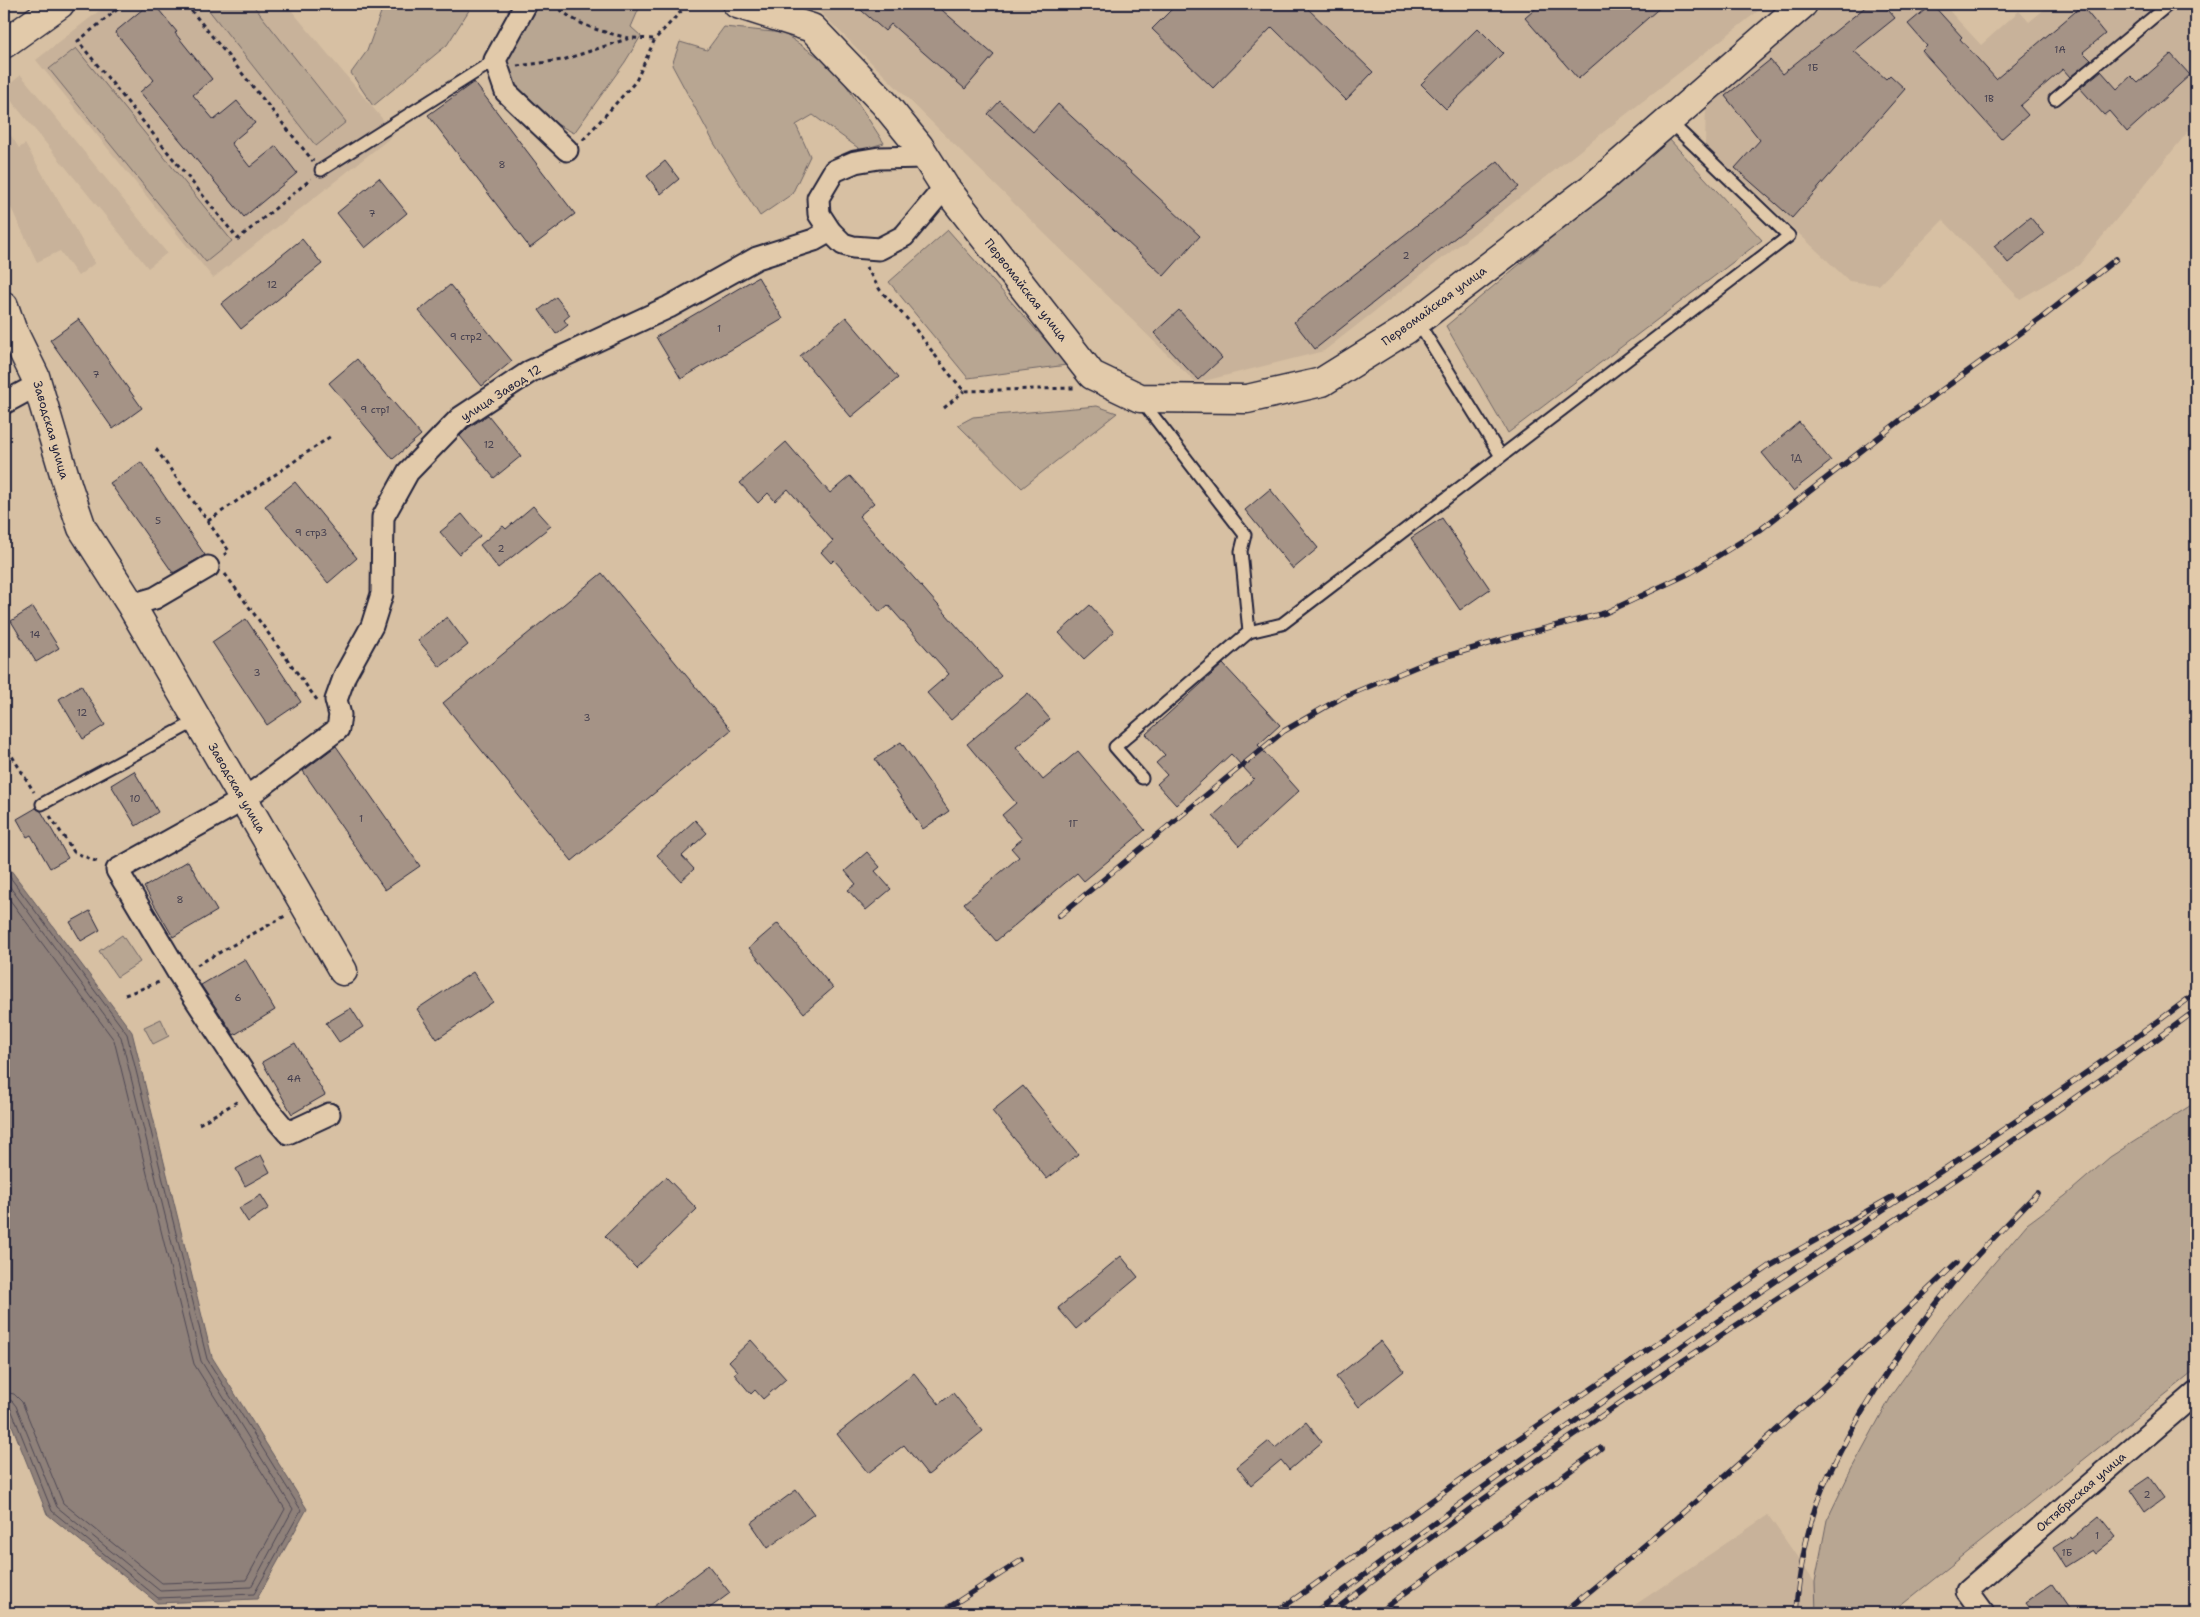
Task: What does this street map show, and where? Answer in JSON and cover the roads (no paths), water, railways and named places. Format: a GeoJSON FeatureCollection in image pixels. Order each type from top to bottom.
{"type":"FeatureCollection","features":[{"type":"Feature","properties":{"kind":"street"},"geometry":{"type":"LineString","coordinates":[[4,44],[60,4]]}},
{"type":"Feature","properties":{"kind":"street"},"geometry":{"type":"LineString","coordinates":[[526,4],[495,60],[506,92],[574,146]]}},
{"type":"Feature","properties":{"kind":"street","name":"Первомайская улица"},"geometry":{"type":"LineString","coordinates":[[737,4],[812,28],[884,103],[919,146],[945,187],[1092,375],[1140,398],[1247,399],[1322,382],[1418,321],[1594,186],[1803,4]]}},
{"type":"Feature","properties":{"kind":"street"},"geometry":{"type":"LineString","coordinates":[[925,157],[879,158],[855,162],[834,171],[818,198],[819,214],[830,231],[843,244],[853,247],[879,249],[904,236],[945,187]]}},
{"type":"Feature","properties":{"kind":"street","name":"улица Завод 12"},"geometry":{"type":"LineString","coordinates":[[243,800],[338,729],[340,715],[336,700],[345,675],[372,626],[382,594],[382,517],[408,472],[460,418],[531,371],[669,307],[757,258],[814,240],[830,231]]}},
{"type":"Feature","properties":{"kind":"street","name":"Заводская улица"},"geometry":{"type":"LineString","coordinates":[[4,306],[12,329],[35,376],[82,528],[131,605],[343,971]]}},
{"type":"Feature","properties":{"kind":"street"},"geometry":{"type":"LineString","coordinates":[[4,403],[37,385]]}},
{"type":"Feature","properties":{"kind":"street"},"geometry":{"type":"LineString","coordinates":[[131,605],[155,598],[214,568]]}},
{"type":"Feature","properties":{"kind":"street"},"geometry":{"type":"LineString","coordinates":[[243,800],[117,870],[179,974],[256,1091],[288,1133],[330,1114]]}},
{"type":"Feature","properties":{"kind":"street","name":"Октябрьская улица"},"geometry":{"type":"LineString","coordinates":[[1984,1613],[1967,1591],[2196,1393]]}},
{"type":"Feature","properties":{"kind":"lane"},"geometry":{"type":"LineString","coordinates":[[2055,99],[2170,4]]}},
{"type":"Feature","properties":{"kind":"lane"},"geometry":{"type":"LineString","coordinates":[[321,170],[495,60]]}},
{"type":"Feature","properties":{"kind":"lane"},"geometry":{"type":"LineString","coordinates":[[1142,778],[1116,746],[1249,632],[1282,624],[1789,236],[1669,121]]}},
{"type":"Feature","properties":{"kind":"lane"},"geometry":{"type":"LineString","coordinates":[[1418,321],[1501,456]]}},
{"type":"Feature","properties":{"kind":"lane"},"geometry":{"type":"LineString","coordinates":[[1140,398],[1245,535],[1241,551],[1249,632]]}},
{"type":"Feature","properties":{"kind":"lane"},"geometry":{"type":"LineString","coordinates":[[42,804],[198,720]]}},
{"type":"Feature","properties":{"kind":"water"},"geometry":{"type":"Polygon","coordinates":[[[4,861],[132,1032],[212,1357],[307,1509],[257,1599],[157,1603],[47,1514],[4,1405],[4,861]]]}},
{"type":"Feature","properties":{"kind":"railway"},"geometry":{"type":"LineString","coordinates":[[1059,916],[1284,731],[1341,698],[1430,661],[1605,613],[1690,573],[1760,530],[1902,419],[2044,316],[2116,259]]}},
{"type":"Feature","properties":{"kind":"railway"},"geometry":{"type":"LineString","coordinates":[[1314,1613],[1485,1486],[1659,1362],[1776,1281],[2041,1104],[2196,993]]}},
{"type":"Feature","properties":{"kind":"railway"},"geometry":{"type":"LineString","coordinates":[[1331,1613],[1469,1510],[1574,1435],[1683,1360],[1979,1164],[2125,1063],[2196,1010]]}},
{"type":"Feature","properties":{"kind":"railway"},"geometry":{"type":"LineString","coordinates":[[1796,1613],[1801,1566],[1808,1532],[1823,1487],[1850,1434],[1897,1357],[1933,1308],[1971,1261],[2037,1193]]}},
{"type":"Feature","properties":{"kind":"railway"},"geometry":{"type":"LineString","coordinates":[[1275,1613],[1498,1453],[1770,1266],[1892,1197]]}},
{"type":"Feature","properties":{"kind":"railway"},"geometry":{"type":"LineString","coordinates":[[1563,1613],[1714,1486],[1861,1353],[1956,1263]]}},
{"type":"Feature","properties":{"kind":"railway"},"geometry":{"type":"LineString","coordinates":[[1378,1613],[1601,1448]]}},
{"type":"Feature","properties":{"kind":"railway"},"geometry":{"type":"LineString","coordinates":[[940,1613],[1022,1560]]}}]}
